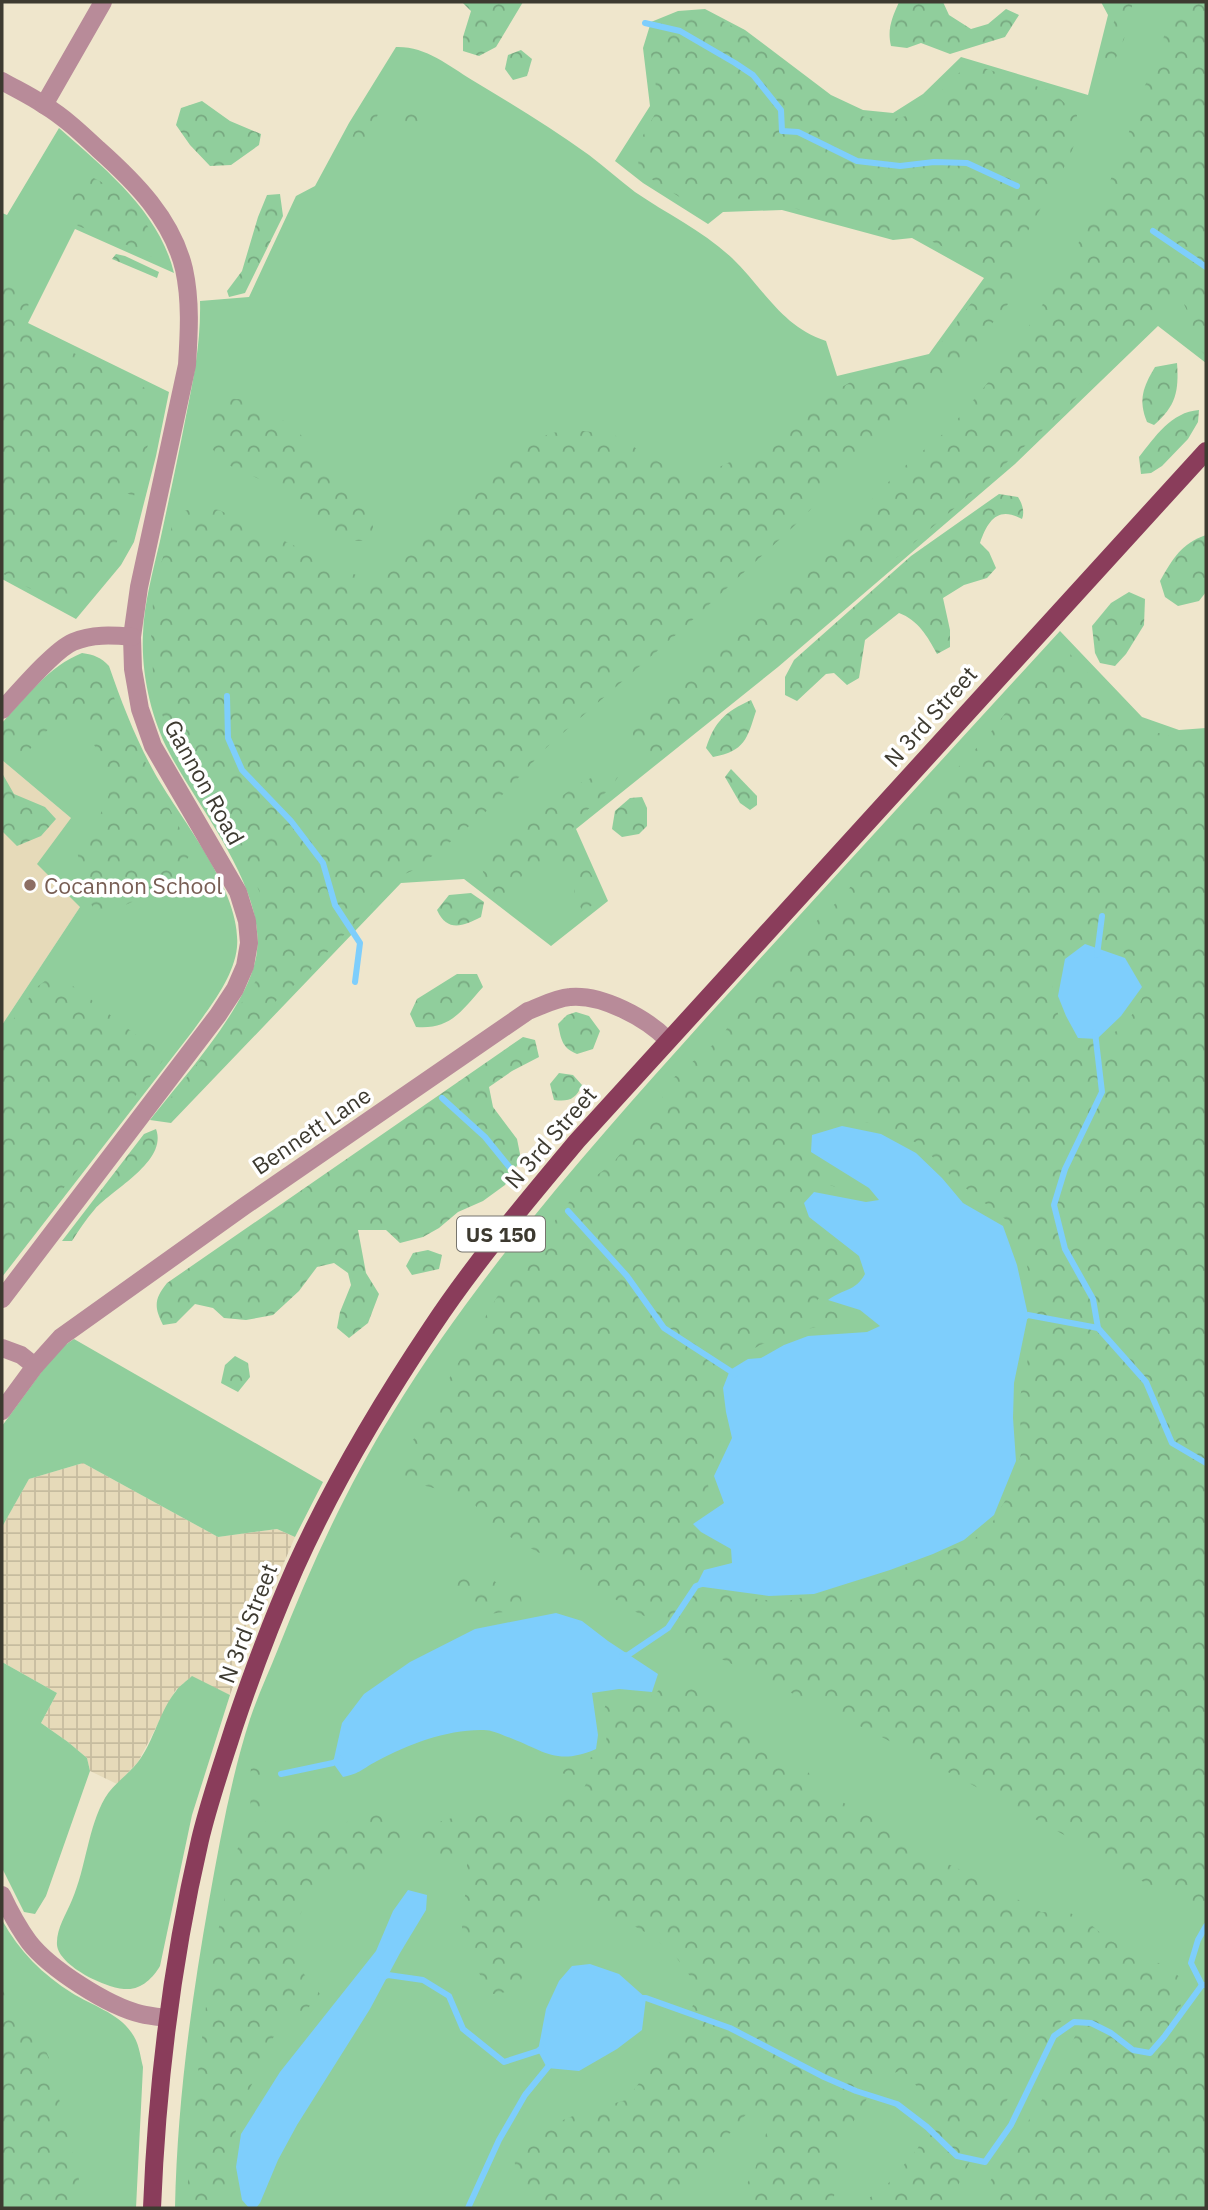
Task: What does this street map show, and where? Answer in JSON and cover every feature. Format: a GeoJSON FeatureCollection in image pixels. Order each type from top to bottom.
{"type":"FeatureCollection","features":[{"type":"Feature","properties":{"kind":"main road","name":"N 3rd Street"},"geometry":{"type":"LineString","coordinates":[[152,2208],[167,2018],[200,1839],[214,1789],[272,1622],[296,1566],[350,1458],[433,1324],[515,1216],[577,1141],[1206,451]]}},
{"type":"Feature","properties":{"kind":"street"},"geometry":{"type":"LineString","coordinates":[[44,105],[103,2]]}},
{"type":"Feature","properties":{"kind":"street","name":"Gannon Road"},"geometry":{"type":"LineString","coordinates":[[2,81],[68,122],[148,199],[165,222],[183,267],[190,330],[187,365],[146,549],[132,637],[133,669],[140,709],[153,746],[238,892],[247,922],[249,943],[245,966],[235,989],[218,1015],[2,1299]]}},
{"type":"Feature","properties":{"kind":"street"},"geometry":{"type":"LineString","coordinates":[[2,710],[39,671],[71,643],[109,635],[132,637]]}},
{"type":"Feature","properties":{"kind":"street","name":"Bennett Lane"},"geometry":{"type":"LineString","coordinates":[[35,1366],[61,1336],[528,1011],[566,997],[584,998],[620,1008],[657,1029],[668,1040]]}},
{"type":"Feature","properties":{"kind":"street"},"geometry":{"type":"LineString","coordinates":[[2,1348],[21,1355],[35,1366],[2,1411]]}},
{"type":"Feature","properties":{"kind":"street"},"geometry":{"type":"LineString","coordinates":[[2,1895],[13,1918],[31,1944],[53,1965],[113,2003],[139,2014],[167,2018]]}},
{"type":"Feature","properties":{"kind":"shaded area","name":"Cocannon School"},"geometry":{"type":"Polygon","coordinates":[[[2,760],[71,818],[80,907],[2,1025],[2,760]]]}},
{"type":"Feature","properties":{"kind":"shaded area"},"geometry":{"type":"Polygon","coordinates":[[[83,1463],[218,1537],[277,1529],[295,1537],[230,1695],[191,1677],[175,1691],[138,1762],[117,1784],[90,1771],[87,1758],[41,1723],[57,1693],[2,1662],[2,1527],[29,1479],[83,1463]]]}},
{"type":"Feature","properties":{"kind":"green space"},"geometry":{"type":"Polygon","coordinates":[[[462,2],[523,2],[496,47],[479,56],[463,51],[463,37],[471,11],[462,2]]]}},
{"type":"Feature","properties":{"kind":"green space"},"geometry":{"type":"Polygon","coordinates":[[[899,2],[943,2],[949,15],[971,29],[988,24],[1006,9],[1019,15],[1005,37],[950,54],[921,43],[907,48],[891,46],[892,18],[899,2]]]}},
{"type":"Feature","properties":{"kind":"green space"},"geometry":{"type":"Polygon","coordinates":[[[1101,2],[1206,2],[1206,363],[1158,326],[1015,464],[778,667],[576,829],[608,901],[551,946],[464,879],[401,883],[171,1123],[150,1120],[210,1044],[238,1002],[255,962],[257,936],[253,909],[243,881],[163,739],[152,710],[144,664],[145,611],[192,387],[200,301],[249,297],[296,196],[315,186],[349,123],[396,47],[417,50],[445,63],[560,135],[635,192],[709,239],[732,258],[785,317],[811,335],[826,341],[837,376],[929,354],[984,278],[912,238],[893,240],[782,210],[723,212],[708,224],[643,183],[615,161],[650,106],[643,48],[651,22],[678,11],[705,9],[745,30],[831,95],[863,110],[893,113],[923,94],[961,57],[1088,95],[1108,15],[1101,2]]]}},
{"type":"Feature","properties":{"kind":"green space"},"geometry":{"type":"Polygon","coordinates":[[[1113,2],[1133,2],[1124,39],[1102,90],[1095,91],[1118,7],[1113,2]]]}},
{"type":"Feature","properties":{"kind":"green space"},"geometry":{"type":"Polygon","coordinates":[[[1174,2],[1206,2],[1206,356],[1197,346],[1191,319],[1181,298],[1155,309],[1068,407],[984,483],[724,705],[646,762],[632,752],[633,727],[707,663],[755,611],[835,538],[898,472],[951,427],[1010,356],[1065,269],[1106,190],[1159,53],[1174,2]]]}},
{"type":"Feature","properties":{"kind":"green space"},"geometry":{"type":"Polygon","coordinates":[[[685,13],[706,14],[730,25],[828,100],[853,113],[879,119],[906,116],[932,100],[968,66],[984,68],[1053,92],[1077,115],[1076,141],[1066,164],[1013,257],[995,266],[973,261],[912,232],[877,230],[771,202],[734,198],[708,205],[692,205],[639,171],[637,146],[659,107],[650,47],[656,26],[685,13]]]}},
{"type":"Feature","properties":{"kind":"green space"},"geometry":{"type":"Polygon","coordinates":[[[521,50],[532,59],[527,76],[513,80],[505,69],[508,55],[521,50]]]}},
{"type":"Feature","properties":{"kind":"green space"},"geometry":{"type":"Polygon","coordinates":[[[202,101],[230,121],[261,134],[259,145],[231,165],[210,166],[176,125],[181,108],[202,101]]]}},
{"type":"Feature","properties":{"kind":"green space"},"geometry":{"type":"Polygon","coordinates":[[[371,106],[378,114],[369,138],[354,156],[348,149],[350,143],[360,121],[371,106]]]}},
{"type":"Feature","properties":{"kind":"green space"},"geometry":{"type":"Polygon","coordinates":[[[405,106],[426,108],[436,119],[432,126],[417,132],[402,133],[399,116],[405,106]]]}},
{"type":"Feature","properties":{"kind":"green space"},"geometry":{"type":"Polygon","coordinates":[[[59,128],[112,176],[143,211],[167,251],[174,273],[75,229],[28,323],[169,392],[134,542],[121,565],[76,619],[2,579],[2,213],[7,215],[59,128]]]}},
{"type":"Feature","properties":{"kind":"green space"},"geometry":{"type":"Polygon","coordinates":[[[89,176],[122,197],[140,216],[160,250],[152,257],[78,226],[69,216],[66,198],[75,184],[89,176]]]}},
{"type":"Feature","properties":{"kind":"green space"},"geometry":{"type":"Polygon","coordinates":[[[280,194],[283,216],[245,293],[229,297],[227,291],[242,271],[267,195],[280,194]]]}},
{"type":"Feature","properties":{"kind":"green space"},"geometry":{"type":"Polygon","coordinates":[[[116,254],[159,272],[157,278],[112,259],[116,254]]]}},
{"type":"Feature","properties":{"kind":"green space"},"geometry":{"type":"Polygon","coordinates":[[[1005,272],[1014,273],[1017,281],[1008,304],[945,381],[686,626],[548,746],[490,808],[414,870],[393,879],[302,979],[280,996],[257,1025],[175,1112],[167,1115],[163,1110],[169,1100],[224,1030],[257,979],[264,950],[263,899],[236,843],[179,755],[154,695],[151,631],[154,588],[173,523],[184,511],[200,507],[219,510],[377,585],[445,520],[536,440],[551,433],[576,430],[614,435],[664,465],[700,476],[764,446],[804,418],[830,394],[854,380],[931,356],[991,277],[1005,272]]]}},
{"type":"Feature","properties":{"kind":"green space"},"geometry":{"type":"Polygon","coordinates":[[[11,280],[23,280],[30,292],[26,324],[33,333],[149,390],[158,408],[134,496],[110,487],[73,458],[69,464],[126,504],[132,513],[99,576],[76,598],[55,597],[37,592],[2,573],[2,285],[11,280]]]}},
{"type":"Feature","properties":{"kind":"green space"},"geometry":{"type":"Polygon","coordinates":[[[1177,363],[1176,390],[1171,404],[1154,425],[1147,422],[1142,400],[1151,374],[1155,367],[1177,363]]]}},
{"type":"Feature","properties":{"kind":"green space"},"geometry":{"type":"Polygon","coordinates":[[[222,398],[252,400],[293,427],[339,474],[372,514],[374,541],[340,541],[303,504],[224,463],[210,446],[204,415],[222,398]]]}},
{"type":"Feature","properties":{"kind":"green space"},"geometry":{"type":"Polygon","coordinates":[[[1199,410],[1198,422],[1188,439],[1162,466],[1151,473],[1141,474],[1139,457],[1158,434],[1180,415],[1199,410]]]}},
{"type":"Feature","properties":{"kind":"green space"},"geometry":{"type":"Polygon","coordinates":[[[999,494],[1018,497],[1023,508],[1022,519],[1006,514],[990,522],[980,543],[989,552],[996,568],[987,578],[964,585],[943,598],[950,630],[950,647],[937,654],[917,625],[899,613],[865,640],[859,678],[847,685],[834,673],[826,674],[797,701],[785,695],[785,677],[794,660],[911,556],[999,494]]]}},
{"type":"Feature","properties":{"kind":"green space"},"geometry":{"type":"Polygon","coordinates":[[[1206,535],[1206,592],[1199,601],[1178,606],[1165,597],[1160,581],[1178,553],[1206,535]]]}},
{"type":"Feature","properties":{"kind":"green space"},"geometry":{"type":"Polygon","coordinates":[[[1129,592],[1145,599],[1144,625],[1115,666],[1100,663],[1095,653],[1092,626],[1111,603],[1129,592]]]}},
{"type":"Feature","properties":{"kind":"green space"},"geometry":{"type":"Polygon","coordinates":[[[1060,631],[1142,717],[1179,730],[1206,728],[1206,2208],[175,2208],[182,2093],[202,1939],[226,1809],[243,1741],[303,1589],[344,1500],[375,1442],[426,1361],[463,1309],[580,1160],[706,1018],[1060,631]]]}},
{"type":"Feature","properties":{"kind":"green space"},"geometry":{"type":"Polygon","coordinates":[[[82,653],[97,657],[109,666],[146,757],[207,855],[230,902],[236,925],[237,947],[226,981],[206,1013],[2,1277],[2,1025],[80,907],[37,864],[71,818],[2,760],[2,723],[49,674],[82,653]]]}},
{"type":"Feature","properties":{"kind":"green space"},"geometry":{"type":"Polygon","coordinates":[[[1070,654],[1140,728],[1184,740],[1206,739],[1206,1926],[1190,1896],[1150,1885],[1118,1869],[1068,1837],[876,1734],[705,1651],[679,1633],[634,1611],[556,1562],[510,1537],[488,1522],[475,1505],[445,1491],[422,1485],[402,1474],[406,1452],[497,1297],[579,1189],[613,1163],[657,1107],[672,1079],[722,1037],[757,983],[785,965],[822,914],[840,900],[899,825],[929,798],[987,737],[1046,660],[1070,654]],[[1091,939],[1076,942],[1066,953],[1052,984],[1061,1029],[1082,1044],[1098,1042],[1118,1030],[1138,1008],[1146,989],[1143,976],[1135,962],[1118,949],[1091,939]],[[847,1118],[815,1124],[802,1144],[818,1165],[857,1188],[858,1194],[831,1185],[810,1185],[795,1205],[858,1265],[845,1283],[825,1291],[814,1304],[858,1319],[859,1325],[827,1325],[802,1330],[760,1345],[721,1373],[714,1391],[721,1427],[720,1443],[707,1474],[710,1502],[706,1508],[691,1515],[684,1522],[726,1551],[701,1567],[693,1576],[689,1583],[702,1592],[782,1602],[858,1586],[965,1544],[988,1530],[1012,1489],[1022,1450],[1019,1402],[1035,1302],[1024,1252],[1009,1222],[954,1179],[922,1146],[887,1127],[847,1118]]]}},
{"type":"Feature","properties":{"kind":"green space"},"geometry":{"type":"Polygon","coordinates":[[[76,659],[99,663],[106,674],[118,709],[192,852],[165,891],[141,895],[114,910],[95,911],[86,895],[76,846],[100,815],[109,794],[105,769],[85,726],[55,722],[30,749],[8,755],[3,741],[4,727],[76,659]]]}},
{"type":"Feature","properties":{"kind":"green space"},"geometry":{"type":"Polygon","coordinates":[[[751,700],[756,711],[743,742],[732,751],[713,757],[706,748],[717,724],[728,713],[751,700]]]}},
{"type":"Feature","properties":{"kind":"green space"},"geometry":{"type":"Polygon","coordinates":[[[731,769],[757,796],[757,805],[750,810],[740,803],[725,777],[731,769]]]}},
{"type":"Feature","properties":{"kind":"green space"},"geometry":{"type":"Polygon","coordinates":[[[604,772],[618,777],[572,830],[574,843],[597,885],[596,902],[583,912],[575,897],[572,870],[549,856],[523,873],[514,893],[499,899],[486,881],[481,865],[497,848],[576,785],[604,772]]]}},
{"type":"Feature","properties":{"kind":"green space"},"geometry":{"type":"Polygon","coordinates":[[[2,773],[14,794],[45,807],[56,819],[41,836],[17,846],[2,831],[2,773]]]}},
{"type":"Feature","properties":{"kind":"green space"},"geometry":{"type":"Polygon","coordinates":[[[642,797],[647,808],[647,826],[639,834],[622,837],[612,829],[615,811],[630,798],[642,797]]]}},
{"type":"Feature","properties":{"kind":"green space"},"geometry":{"type":"Polygon","coordinates":[[[471,893],[484,902],[481,917],[456,926],[445,922],[437,910],[449,895],[471,893]]]}},
{"type":"Feature","properties":{"kind":"green space"},"geometry":{"type":"Polygon","coordinates":[[[54,974],[82,992],[135,1034],[163,1051],[164,1059],[2,1264],[2,1035],[37,987],[54,974]]]}},
{"type":"Feature","properties":{"kind":"green space"},"geometry":{"type":"Polygon","coordinates":[[[457,974],[477,974],[483,987],[462,1011],[447,1022],[416,1027],[410,1014],[417,999],[457,974]]]}},
{"type":"Feature","properties":{"kind":"green space"},"geometry":{"type":"Polygon","coordinates":[[[576,1012],[589,1016],[600,1031],[593,1049],[577,1054],[563,1042],[558,1024],[567,1015],[576,1012]]]}},
{"type":"Feature","properties":{"kind":"green space"},"geometry":{"type":"Polygon","coordinates":[[[523,1037],[535,1040],[539,1057],[489,1087],[493,1107],[517,1139],[521,1159],[505,1185],[483,1201],[458,1212],[423,1237],[400,1243],[386,1230],[358,1230],[366,1273],[379,1294],[368,1323],[349,1338],[337,1328],[340,1312],[351,1285],[348,1273],[334,1263],[317,1267],[299,1291],[273,1315],[246,1320],[224,1318],[213,1308],[195,1304],[176,1323],[163,1325],[157,1303],[167,1283],[523,1037]]]}},
{"type":"Feature","properties":{"kind":"green space"},"geometry":{"type":"Polygon","coordinates":[[[559,1073],[573,1075],[582,1085],[571,1098],[554,1100],[550,1084],[559,1073]]]}},
{"type":"Feature","properties":{"kind":"green space"},"geometry":{"type":"Polygon","coordinates":[[[156,1129],[158,1141],[147,1163],[95,1209],[72,1241],[62,1241],[144,1134],[156,1129]]]}},
{"type":"Feature","properties":{"kind":"green space"},"geometry":{"type":"Polygon","coordinates":[[[428,1250],[442,1255],[439,1269],[412,1275],[406,1266],[413,1253],[428,1250]]]}},
{"type":"Feature","properties":{"kind":"green space"},"geometry":{"type":"Polygon","coordinates":[[[74,1339],[323,1482],[295,1537],[277,1529],[218,1537],[83,1463],[29,1479],[2,1527],[2,1426],[45,1367],[62,1347],[74,1339]]]}},
{"type":"Feature","properties":{"kind":"green space"},"geometry":{"type":"Polygon","coordinates":[[[235,1356],[248,1363],[250,1377],[238,1392],[221,1383],[225,1365],[235,1356]]]}},
{"type":"Feature","properties":{"kind":"green space"},"geometry":{"type":"Polygon","coordinates":[[[468,1570],[521,1596],[522,1609],[490,1614],[469,1612],[458,1599],[456,1577],[468,1570]]]}},
{"type":"Feature","properties":{"kind":"green space"},"geometry":{"type":"Polygon","coordinates":[[[2,1662],[57,1693],[41,1723],[87,1758],[90,1771],[46,1896],[35,1914],[24,1912],[2,1868],[2,1662]]]}},
{"type":"Feature","properties":{"kind":"green space"},"geometry":{"type":"Polygon","coordinates":[[[192,1676],[230,1695],[192,1815],[160,1966],[142,1985],[131,1989],[118,1988],[96,1981],[66,1961],[57,1945],[58,1933],[77,1888],[99,1809],[112,1788],[138,1762],[170,1699],[192,1676]]]}},
{"type":"Feature","properties":{"kind":"green space"},"geometry":{"type":"Polygon","coordinates":[[[668,1683],[698,1692],[755,1737],[809,1773],[816,1785],[873,1818],[918,1850],[1041,1912],[1070,1913],[1087,1921],[1106,1938],[1139,1956],[1164,1965],[1185,1981],[1178,2021],[1194,2042],[1206,2036],[1206,2208],[973,2208],[1057,2076],[1076,2034],[1073,2014],[1060,2022],[1038,2060],[1009,2097],[970,2161],[947,2208],[734,2208],[755,2169],[774,2108],[751,2109],[674,2200],[678,2208],[569,2207],[541,2201],[516,2179],[514,2152],[527,2135],[580,2113],[626,2100],[675,2042],[695,2001],[690,1976],[676,1957],[655,1938],[629,1923],[603,1913],[571,1888],[547,1899],[526,1923],[526,1959],[519,1990],[493,1994],[464,1951],[461,1915],[467,1886],[467,1858],[439,1858],[418,1851],[411,1834],[472,1812],[498,1810],[531,1813],[559,1799],[582,1793],[587,1781],[530,1763],[533,1758],[569,1761],[586,1759],[603,1752],[608,1732],[603,1712],[607,1701],[644,1702],[668,1683]],[[899,2071],[877,2081],[841,2143],[833,2204],[862,2203],[886,2186],[918,2148],[931,2116],[924,2092],[899,2071]]]}},
{"type":"Feature","properties":{"kind":"green space"},"geometry":{"type":"Polygon","coordinates":[[[252,1759],[261,1767],[266,1834],[317,1822],[340,1825],[379,1808],[396,1817],[407,1830],[396,1855],[370,1870],[322,1882],[309,1898],[296,1922],[293,1946],[304,1974],[320,1994],[308,2008],[285,2018],[270,2043],[244,2102],[230,2165],[230,2208],[186,2208],[207,1998],[230,1874],[250,1807],[252,1759]]]}},
{"type":"Feature","properties":{"kind":"green space"},"geometry":{"type":"Polygon","coordinates":[[[2,1920],[24,1952],[42,1970],[72,1993],[126,2025],[136,2040],[143,2067],[136,2208],[2,2208],[2,1920]]]}},
{"type":"Feature","properties":{"kind":"green space"},"geometry":{"type":"Polygon","coordinates":[[[2,1987],[8,2005],[34,2024],[49,2058],[86,2208],[2,2208],[2,1987]]]}},
{"type":"Feature","properties":{"kind":"water"},"geometry":{"type":"Polygon","coordinates":[[[1085,944],[1125,958],[1142,987],[1121,1016],[1097,1039],[1078,1038],[1058,996],[1065,959],[1085,944]]]}},
{"type":"Feature","properties":{"kind":"water"},"geometry":{"type":"Polygon","coordinates":[[[842,1126],[881,1134],[916,1153],[963,1203],[1003,1226],[1017,1265],[1028,1315],[1014,1383],[1016,1461],[994,1515],[964,1540],[933,1554],[814,1594],[769,1596],[696,1586],[704,1570],[732,1563],[731,1549],[701,1532],[693,1524],[724,1503],[714,1476],[732,1438],[723,1388],[730,1370],[748,1359],[761,1358],[808,1336],[867,1332],[880,1326],[860,1310],[828,1300],[853,1287],[865,1274],[859,1256],[809,1217],[804,1203],[814,1192],[866,1202],[879,1200],[869,1188],[811,1152],[812,1135],[842,1126]]]}},
{"type":"Feature","properties":{"kind":"water"},"geometry":{"type":"Polygon","coordinates":[[[556,1613],[582,1621],[658,1674],[652,1692],[619,1689],[592,1693],[598,1735],[596,1749],[582,1754],[559,1756],[539,1751],[492,1731],[470,1730],[415,1743],[343,1777],[333,1763],[342,1723],[364,1694],[410,1662],[475,1629],[556,1613]]]}},
{"type":"Feature","properties":{"kind":"water"},"geometry":{"type":"Polygon","coordinates":[[[408,1890],[427,1895],[426,1910],[370,2009],[297,2125],[278,2160],[260,2203],[256,2208],[249,2208],[242,2200],[236,2167],[241,2134],[280,2072],[376,1951],[393,1911],[408,1890]]]}},
{"type":"Feature","properties":{"kind":"water"},"geometry":{"type":"Polygon","coordinates":[[[590,1964],[619,1974],[646,1998],[642,2030],[617,2049],[579,2071],[547,2068],[538,2051],[546,2009],[559,1981],[572,1966],[590,1964]]]}},
{"type":"Feature","properties":{"kind":"waterway"},"geometry":{"type":"LineString","coordinates":[[645,23],[680,31],[753,75],[781,110],[782,131],[798,132],[857,161],[900,166],[934,162],[967,163],[1017,186]]}},
{"type":"Feature","properties":{"kind":"waterway"},"geometry":{"type":"LineString","coordinates":[[1153,231],[1206,267]]}},
{"type":"Feature","properties":{"kind":"waterway"},"geometry":{"type":"LineString","coordinates":[[227,696],[228,738],[242,770],[291,821],[323,863],[335,905],[360,943],[355,982]]}},
{"type":"Feature","properties":{"kind":"waterway"},"geometry":{"type":"LineString","coordinates":[[1097,955],[1102,916]]}},
{"type":"Feature","properties":{"kind":"waterway"},"geometry":{"type":"LineString","coordinates":[[1095,1032],[1102,1092],[1065,1169],[1054,1205],[1065,1249],[1093,1299],[1098,1328]]}},
{"type":"Feature","properties":{"kind":"waterway"},"geometry":{"type":"LineString","coordinates":[[442,1098],[485,1137],[511,1169]]}},
{"type":"Feature","properties":{"kind":"waterway"},"geometry":{"type":"LineString","coordinates":[[568,1211],[627,1276],[664,1328],[735,1374]]}},
{"type":"Feature","properties":{"kind":"waterway"},"geometry":{"type":"LineString","coordinates":[[1022,1319],[1028,1315],[1098,1328],[1146,1382],[1172,1443],[1206,1463]]}},
{"type":"Feature","properties":{"kind":"waterway"},"geometry":{"type":"LineString","coordinates":[[622,1656],[628,1655],[668,1628],[696,1586],[702,1584]]}},
{"type":"Feature","properties":{"kind":"waterway"},"geometry":{"type":"LineString","coordinates":[[281,1774],[333,1763],[340,1759]]}},
{"type":"Feature","properties":{"kind":"waterway"},"geometry":{"type":"LineString","coordinates":[[1206,1926],[1198,1940],[1191,1963],[1202,1985],[1206,1985]]}},
{"type":"Feature","properties":{"kind":"waterway"},"geometry":{"type":"LineString","coordinates":[[381,1978],[388,1975],[423,1980],[449,1996],[463,2029],[504,2062],[542,2048]]}},
{"type":"Feature","properties":{"kind":"waterway"},"geometry":{"type":"LineString","coordinates":[[639,1998],[646,1998],[730,2028],[824,2077],[897,2104],[927,2127],[957,2156],[985,2162],[1011,2125],[1054,2036],[1074,2022],[1091,2023],[1111,2033],[1133,2050],[1150,2053],[1202,1985]]}},
{"type":"Feature","properties":{"kind":"waterway"},"geometry":{"type":"LineString","coordinates":[[468,2208],[499,2140],[525,2095],[552,2062]]}},
{"type":"Feature","properties":{"kind":"place","name":"Cocannon School"},"geometry":{"type":"Point","coordinates":[30,885]}}]}
